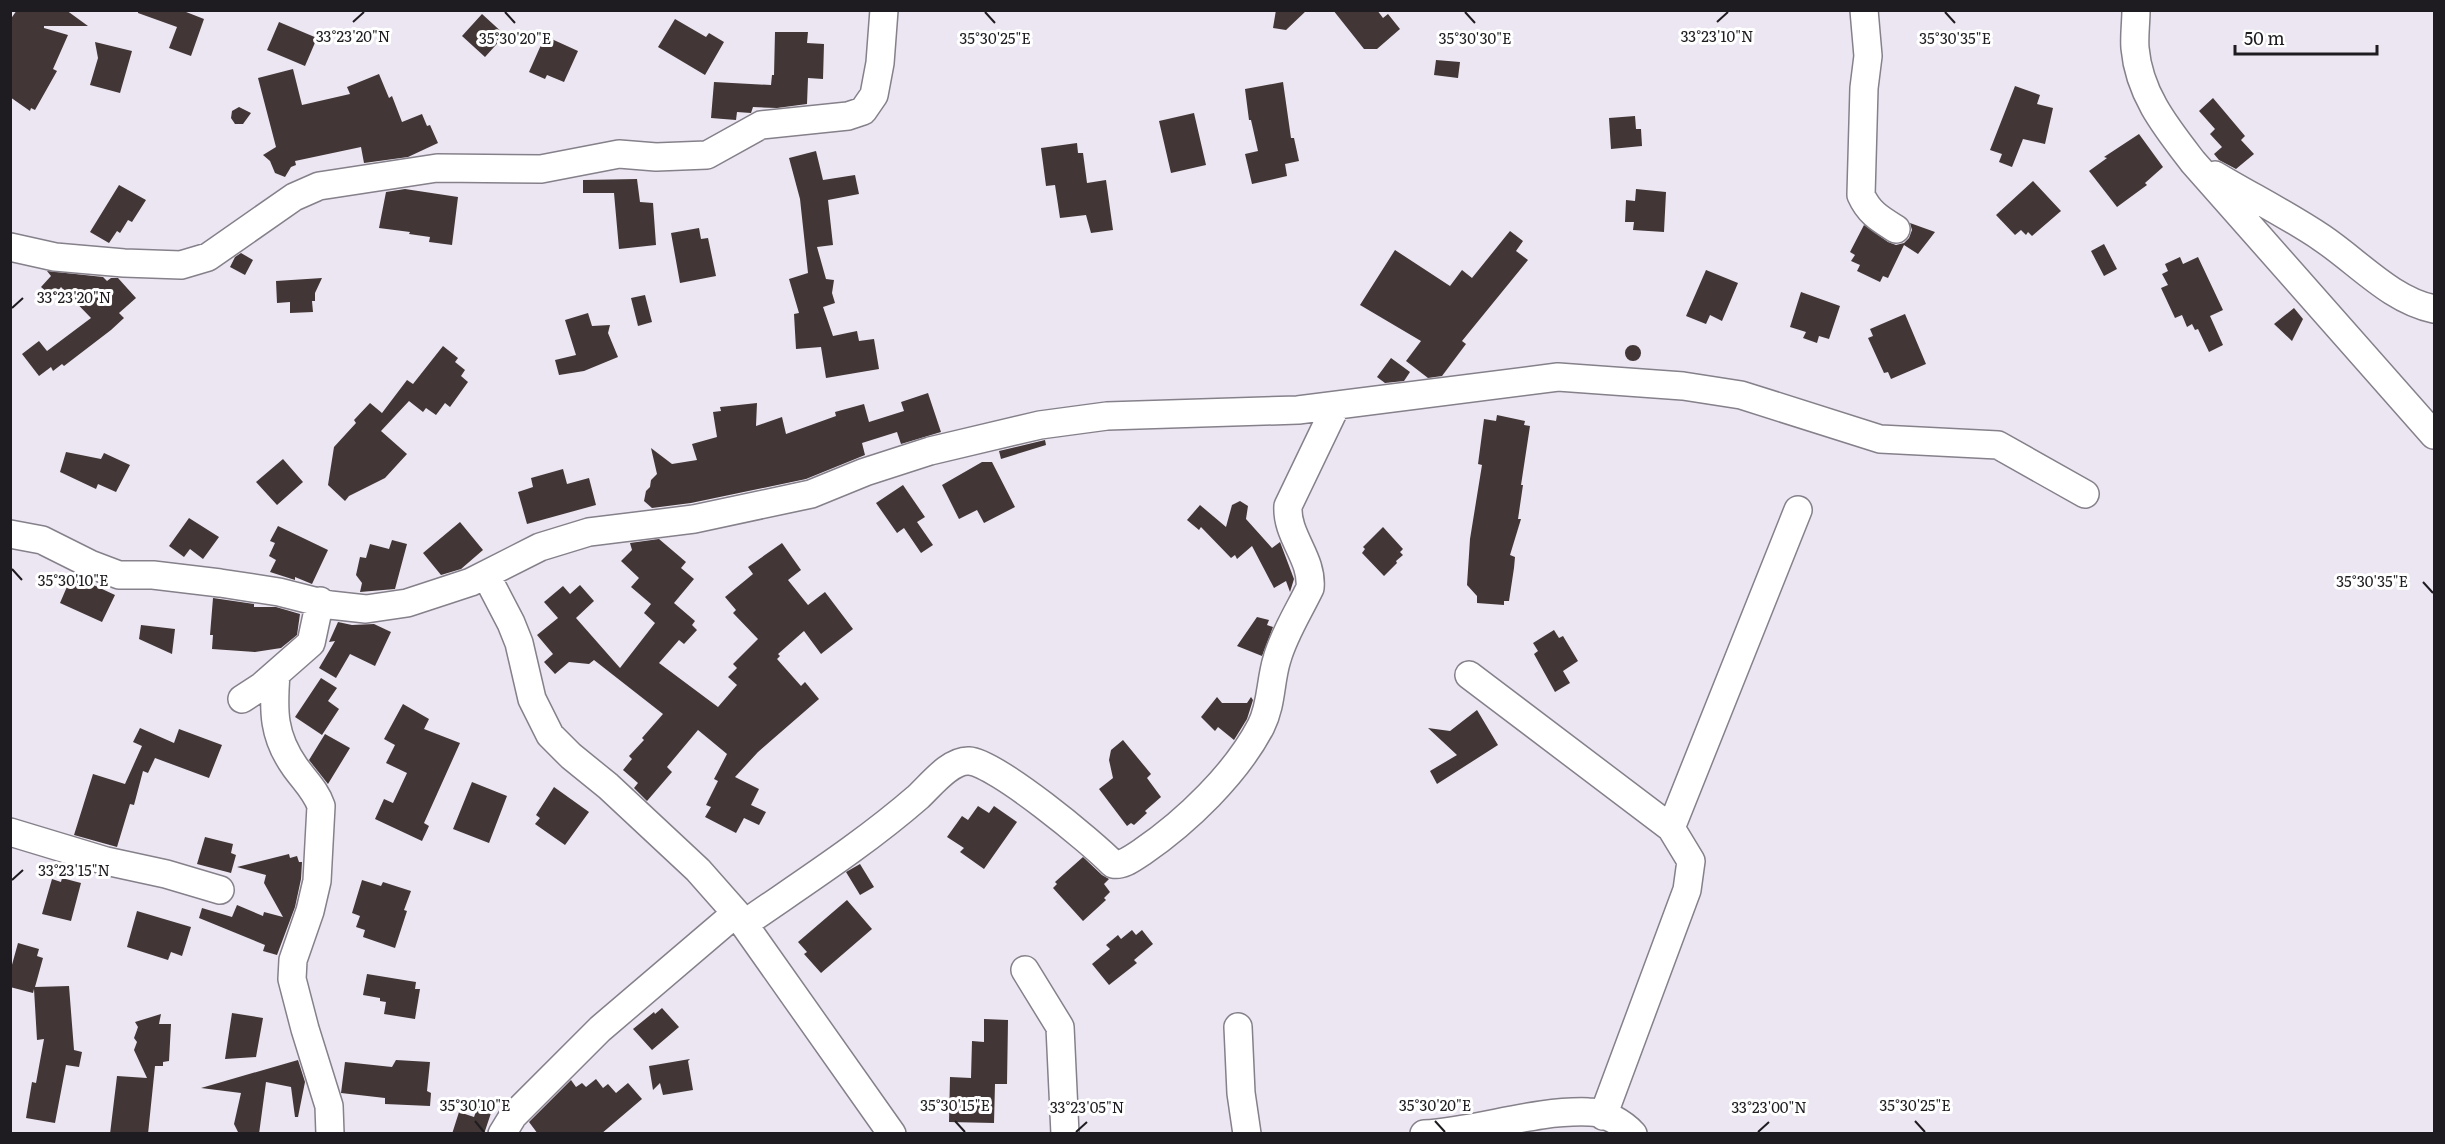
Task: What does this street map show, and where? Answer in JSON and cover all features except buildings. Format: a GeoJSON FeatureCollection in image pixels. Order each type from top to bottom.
{"type":"FeatureCollection","features":[{"type":"Feature","properties":{"kind":"street"},"geometry":{"type":"LineString","coordinates":[[10,246],[55,257],[181,265],[208,257],[294,197],[320,186],[437,168],[541,169],[619,154],[656,157],[707,155],[761,125],[848,116],[863,111],[874,95],[880,63],[884,10]]}},
{"type":"Feature","properties":{"kind":"street"},"geometry":{"type":"LineString","coordinates":[[1864,10],[1868,56],[1864,88],[1861,195],[1866,208],[1896,229]]}},
{"type":"Feature","properties":{"kind":"street"},"geometry":{"type":"LineString","coordinates":[[2136,10],[2135,47],[2141,79],[2159,119],[2193,162],[2434,435]]}},
{"type":"Feature","properties":{"kind":"street"},"geometry":{"type":"LineString","coordinates":[[2193,162],[2322,238],[2415,305],[2434,309]]}},
{"type":"Feature","properties":{"kind":"street"},"geometry":{"type":"LineString","coordinates":[[10,534],[42,540],[90,564],[119,575],[153,575],[220,583],[320,601],[330,605],[366,609],[386,607],[417,600],[486,575],[540,547],[589,532],[694,519],[800,496],[930,451],[1040,425],[1107,416],[1298,410],[1558,377],[1683,386],[1741,395],[1880,439],[1998,445],[2085,494]]}},
{"type":"Feature","properties":{"kind":"street"},"geometry":{"type":"LineString","coordinates":[[502,1134],[513,1116],[600,1029],[740,919],[872,834],[947,770],[966,760],[990,768],[1010,782],[1086,838],[1113,864],[1118,865],[1133,858],[1172,830],[1218,784],[1240,758],[1261,727],[1268,712],[1276,660],[1310,588],[1308,565],[1287,519],[1288,506],[1336,406]]}},
{"type":"Feature","properties":{"kind":"street"},"geometry":{"type":"LineString","coordinates":[[1671,828],[1798,510]]}},
{"type":"Feature","properties":{"kind":"street"},"geometry":{"type":"LineString","coordinates":[[486,575],[511,623],[519,643],[532,699],[550,735],[698,870],[740,919],[892,1134]]}},
{"type":"Feature","properties":{"kind":"street"},"geometry":{"type":"LineString","coordinates":[[242,699],[276,674],[311,643],[320,601]]}},
{"type":"Feature","properties":{"kind":"street"},"geometry":{"type":"LineString","coordinates":[[276,674],[273,704],[275,727],[295,767],[317,795],[321,806],[317,881],[310,911],[293,960],[292,979],[302,1020],[329,1106],[330,1134]]}},
{"type":"Feature","properties":{"kind":"street"},"geometry":{"type":"LineString","coordinates":[[1469,675],[1671,828],[1691,861],[1687,890],[1603,1116]]}},
{"type":"Feature","properties":{"kind":"street"},"geometry":{"type":"LineString","coordinates":[[10,832],[106,861],[166,874],[220,890]]}},
{"type":"Feature","properties":{"kind":"street"},"geometry":{"type":"LineString","coordinates":[[1025,970],[1060,1027],[1065,1134]]}},
{"type":"Feature","properties":{"kind":"street"},"geometry":{"type":"LineString","coordinates":[[1238,1028],[1241,1093],[1247,1134]]}},
{"type":"Feature","properties":{"kind":"street"},"geometry":{"type":"LineString","coordinates":[[1424,1134],[1451,1133],[1540,1115],[1591,1111],[1624,1124],[1633,1134]]}}]}
